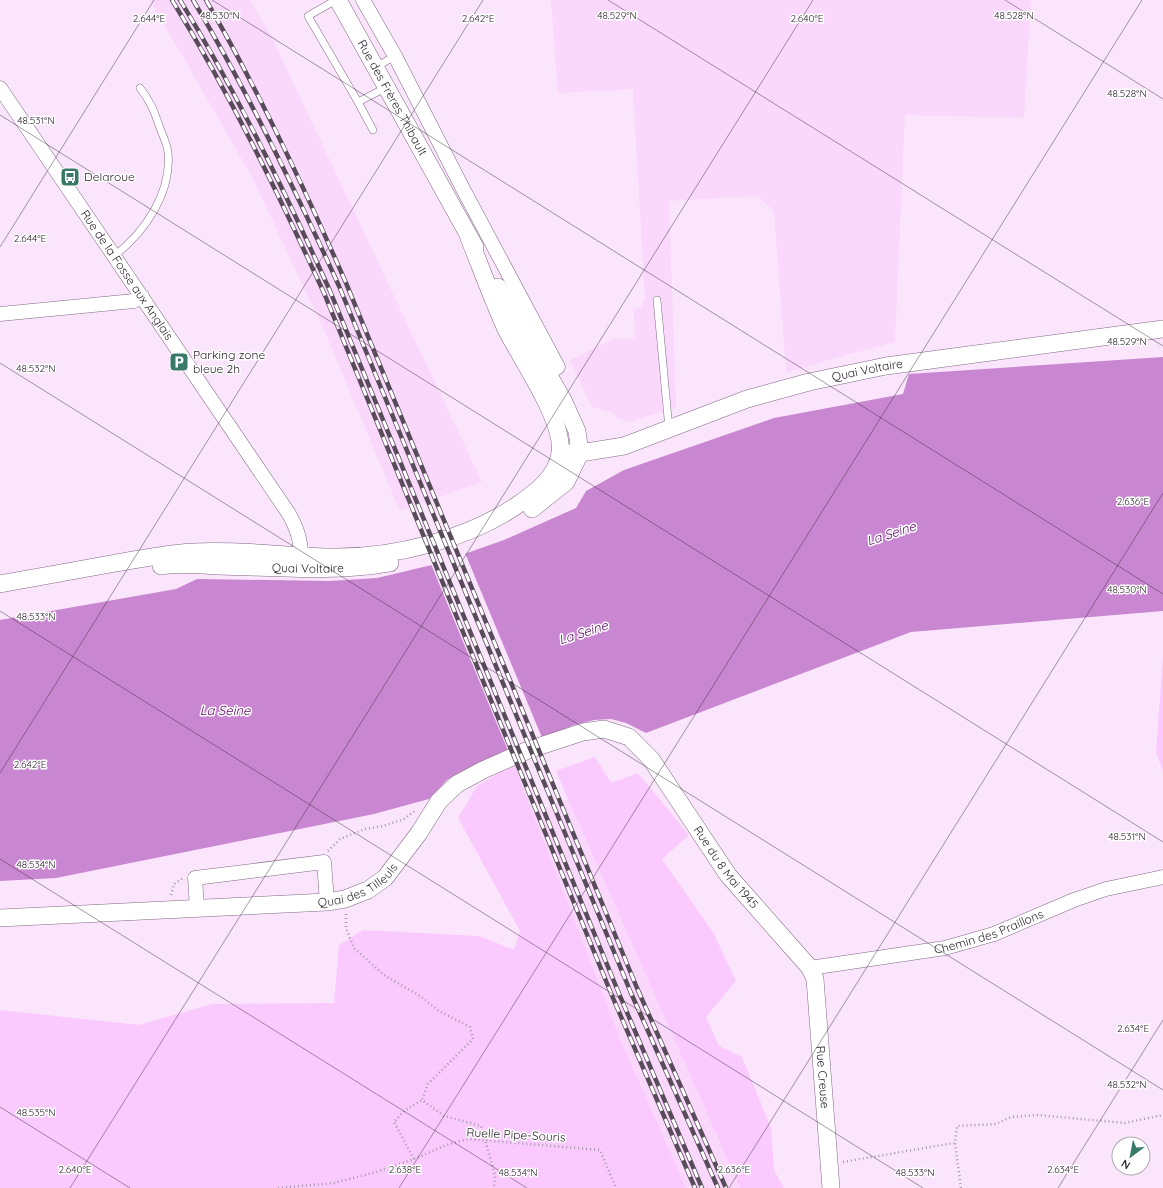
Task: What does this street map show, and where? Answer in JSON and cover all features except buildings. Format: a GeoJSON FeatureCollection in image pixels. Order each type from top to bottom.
{"type":"FeatureCollection","features":[{"type":"Feature","properties":{"kind":"street","name":"Rue des Frères Thibault"},"geometry":{"type":"LineString","coordinates":[[337,0],[376,67],[447,196],[541,378],[577,431],[580,453]]}},
{"type":"Feature","properties":{"kind":"street","name":"Rue des Frères Thibault"},"geometry":{"type":"LineString","coordinates":[[363,0],[395,56],[462,187],[558,367],[541,378]]}},
{"type":"Feature","properties":{"kind":"street","name":"Rue de la Fosse aux Anglais"},"geometry":{"type":"LineString","coordinates":[[0,88],[289,514],[297,528],[301,540],[301,562]]}},
{"type":"Feature","properties":{"kind":"street"},"geometry":{"type":"LineString","coordinates":[[447,196],[462,187]]}},
{"type":"Feature","properties":{"kind":"street"},"geometry":{"type":"LineString","coordinates":[[0,314],[134,301],[142,296]]}},
{"type":"Feature","properties":{"kind":"street","name":"Quai Voltaire"},"geometry":{"type":"LineString","coordinates":[[0,595],[98,575],[168,565],[301,562],[399,551],[458,534],[505,514],[536,493],[554,472],[560,453],[580,453],[624,446],[747,399],[810,382],[886,366],[1163,329]]}},
{"type":"Feature","properties":{"kind":"street","name":"Rue des Frères Thibault"},"geometry":{"type":"LineString","coordinates":[[541,378],[559,436],[560,453]]}},
{"type":"Feature","properties":{"kind":"street","name":"Quai Voltaire"},"geometry":{"type":"LineString","coordinates":[[0,584],[193,552],[356,568],[408,559],[470,540],[503,526],[533,509],[566,482],[580,453]]}},
{"type":"Feature","properties":{"kind":"street","name":"Quai des Tilleuls"},"geometry":{"type":"LineString","coordinates":[[0,918],[327,902],[345,899],[368,890],[385,878],[419,833],[439,801],[457,784],[483,770],[528,750],[576,734],[604,729],[629,737],[652,759]]}},
{"type":"Feature","properties":{"kind":"street","name":"Rue du 8 Mai 1945"},"geometry":{"type":"LineString","coordinates":[[652,759],[728,875],[810,968]]}},
{"type":"Feature","properties":{"kind":"street"},"geometry":{"type":"LineString","coordinates":[[197,908],[195,878],[324,862],[327,902]]}},
{"type":"Feature","properties":{"kind":"street","name":"Chemin des Praillons"},"geometry":{"type":"LineString","coordinates":[[810,968],[945,948],[994,934],[1074,900],[1106,889],[1163,877]]}},
{"type":"Feature","properties":{"kind":"street","name":"Rue Creuse"},"geometry":{"type":"LineString","coordinates":[[810,968],[815,979],[817,992],[831,1188]]}},
{"type":"Feature","properties":{"kind":"lane"},"geometry":{"type":"LineString","coordinates":[[337,0],[308,16],[373,130]]}},
{"type":"Feature","properties":{"kind":"lane"},"geometry":{"type":"LineString","coordinates":[[376,67],[395,56]]}},
{"type":"Feature","properties":{"kind":"lane"},"geometry":{"type":"LineString","coordinates":[[358,102],[387,87]]}},
{"type":"Feature","properties":{"kind":"lane"},"geometry":{"type":"LineString","coordinates":[[114,256],[135,238],[152,216],[161,195],[168,169],[168,151],[151,102],[140,88]]}},
{"type":"Feature","properties":{"kind":"lane"},"geometry":{"type":"LineString","coordinates":[[656,300],[669,429]]}},
{"type":"Feature","properties":{"kind":"path"},"geometry":{"type":"LineString","coordinates":[[324,862],[328,851],[340,839],[365,829],[384,826],[404,819],[420,807]]}},
{"type":"Feature","properties":{"kind":"path"},"geometry":{"type":"LineString","coordinates":[[345,899],[346,928],[354,948],[384,975],[420,996],[439,1011],[470,1027],[473,1039],[428,1084],[422,1100],[405,1110],[394,1122],[414,1159]]}},
{"type":"Feature","properties":{"kind":"path"},"geometry":{"type":"LineString","coordinates":[[422,1100],[444,1116],[481,1126],[495,1175],[494,1188]]}},
{"type":"Feature","properties":{"kind":"path"},"geometry":{"type":"LineString","coordinates":[[961,1188],[955,1143],[957,1126],[996,1124],[1012,1117],[1038,1115],[1125,1122],[1163,1115]]}},
{"type":"Feature","properties":{"kind":"path","name":"Ruelle Pipe-Souris"},"geometry":{"type":"LineString","coordinates":[[278,1188],[334,1183],[376,1172],[414,1159],[449,1144],[469,1139],[600,1150],[616,1188]]}},
{"type":"Feature","properties":{"kind":"path"},"geometry":{"type":"LineString","coordinates":[[829,1164],[955,1143]]}},
{"type":"Feature","properties":{"kind":"shaded area"},"geometry":{"type":"Polygon","coordinates":[[[150,0],[250,0],[271,36],[482,482],[400,511],[324,330],[252,177],[150,0]]]}},
{"type":"Feature","properties":{"kind":"shaded area"},"geometry":{"type":"Polygon","coordinates":[[[551,0],[1031,0],[1024,118],[905,115],[895,342],[786,372],[774,211],[757,196],[669,201],[676,408],[629,422],[618,418],[611,412],[592,407],[570,360],[613,339],[635,339],[634,310],[641,307],[645,299],[633,89],[558,93],[551,0]]]}},
{"type":"Feature","properties":{"kind":"shaded area"},"geometry":{"type":"Polygon","coordinates":[[[1163,657],[1163,771],[1156,752],[1163,657]]]}},
{"type":"Feature","properties":{"kind":"shaded area"},"geometry":{"type":"Polygon","coordinates":[[[595,757],[611,783],[638,773],[689,835],[662,859],[714,934],[736,981],[706,1017],[719,1046],[742,1057],[771,1128],[774,1170],[784,1188],[740,1188],[568,799],[556,771],[595,757]]]}},
{"type":"Feature","properties":{"kind":"shaded area"},"geometry":{"type":"Polygon","coordinates":[[[514,764],[621,1041],[686,1188],[0,1188],[0,1010],[139,1025],[212,1004],[334,1003],[339,945],[363,930],[479,936],[514,950],[520,931],[458,818],[477,786],[514,764]]]}},
{"type":"Feature","properties":{"kind":"shaded area"},"geometry":{"type":"Polygon","coordinates":[[[568,799],[740,1188],[686,1188],[674,1162],[621,1041],[532,813],[568,799]]]}},
{"type":"Feature","properties":{"kind":"water","name":"La Seine"},"geometry":{"type":"Polygon","coordinates":[[[1163,357],[1163,611],[911,632],[646,733],[626,723],[611,719],[594,720],[574,725],[462,771],[447,780],[429,799],[374,814],[56,878],[0,881],[0,620],[176,589],[197,579],[329,581],[377,578],[436,564],[504,540],[576,508],[586,491],[624,470],[774,418],[903,394],[909,374],[1163,357]]]}},
{"type":"Feature","properties":{"kind":"pier"},"geometry":{"type":"Polygon","coordinates":[[[465,553],[543,740],[509,753],[431,564],[465,553]]]}},
{"type":"Feature","properties":{"kind":"railway"},"geometry":{"type":"LineString","coordinates":[[172,0],[214,71],[252,144],[324,293],[613,998],[695,1188]]}},
{"type":"Feature","properties":{"kind":"railway"},"geometry":{"type":"LineString","coordinates":[[180,0],[201,35],[260,143],[296,216],[330,291],[620,996],[702,1188]]}},
{"type":"Feature","properties":{"kind":"railway"},"geometry":{"type":"LineString","coordinates":[[193,0],[252,105],[339,286],[631,993],[718,1188]]}},
{"type":"Feature","properties":{"kind":"railway"},"geometry":{"type":"LineString","coordinates":[[206,0],[263,104],[314,211],[346,283],[637,988],[726,1188]]}},
{"type":"Feature","properties":{"kind":"place","name":"Delaroue"},"geometry":{"type":"Point","coordinates":[70,177]}},
{"type":"Feature","properties":{"kind":"place","name":"Parking zone bleue 2h"},"geometry":{"type":"Point","coordinates":[179,362]}}]}
